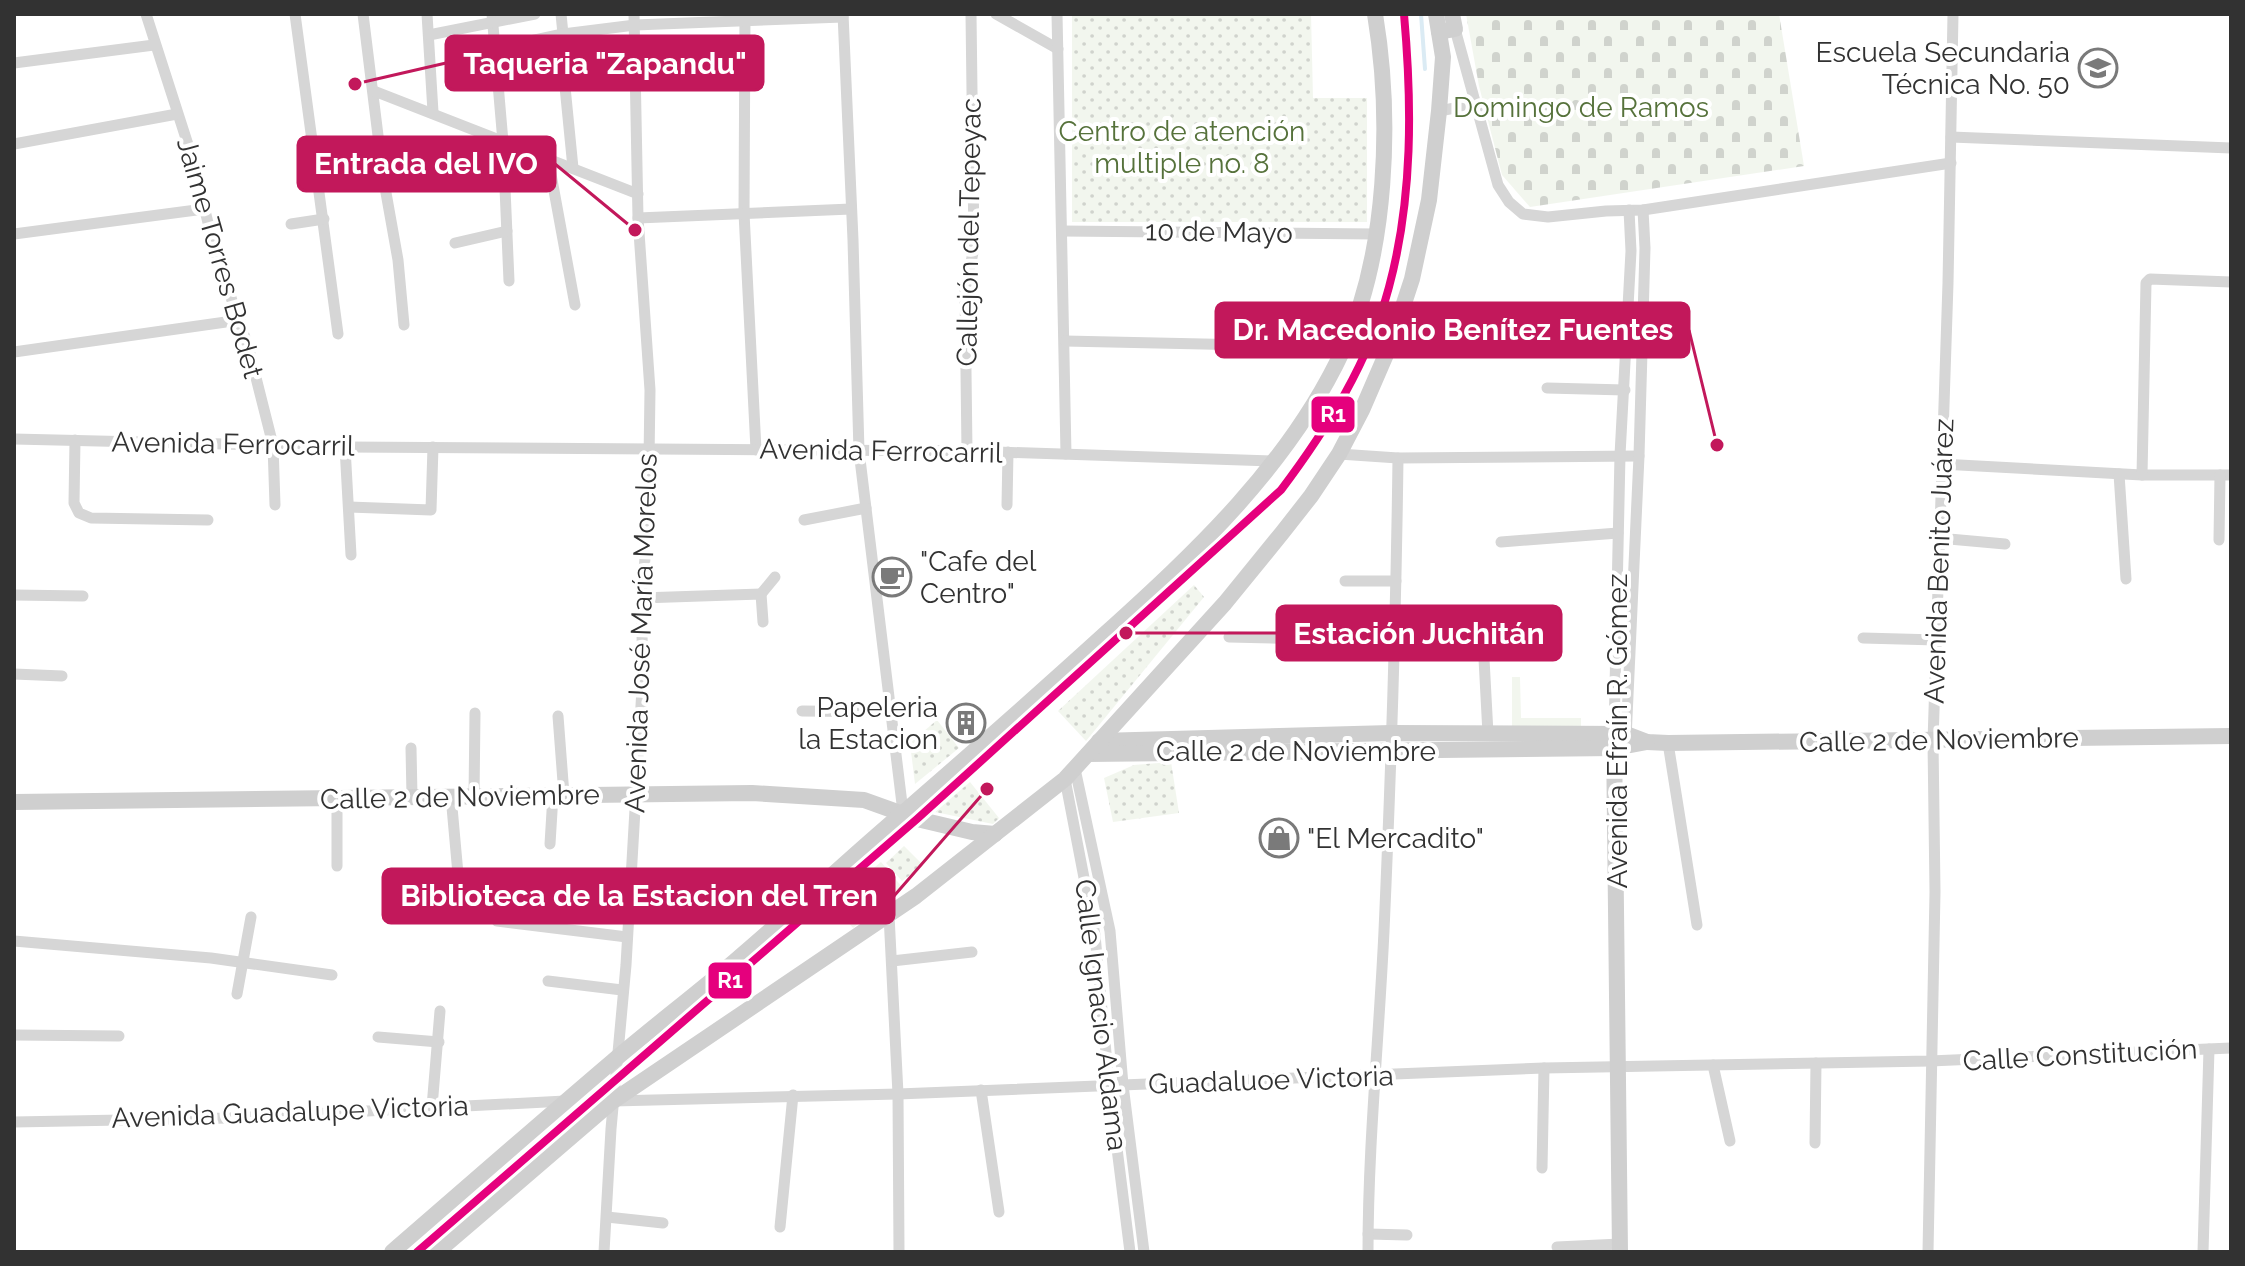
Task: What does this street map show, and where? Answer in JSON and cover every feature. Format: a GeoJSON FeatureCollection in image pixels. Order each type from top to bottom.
{"type":"FeatureCollection","features":[{"type":"Feature","properties":{"kind":"street","name":"Jaime Torres Bodet"},"geometry":{"type":"LineString","coordinates":[[146,14],[216,255],[240,320],[273,445],[275,505]]}},
{"type":"Feature","properties":{"kind":"street"},"geometry":{"type":"LineString","coordinates":[[295,14],[338,334]]}},
{"type":"Feature","properties":{"kind":"street"},"geometry":{"type":"LineString","coordinates":[[363,14],[383,176],[398,260],[404,325]]}},
{"type":"Feature","properties":{"kind":"street"},"geometry":{"type":"LineString","coordinates":[[427,14],[433,112]]}},
{"type":"Feature","properties":{"kind":"street"},"geometry":{"type":"LineString","coordinates":[[429,35],[492,19],[535,14]]}},
{"type":"Feature","properties":{"kind":"street"},"geometry":{"type":"LineString","coordinates":[[561,14],[573,168]]}},
{"type":"Feature","properties":{"kind":"street","name":"Callejón del Tepeyac"},"geometry":{"type":"LineString","coordinates":[[967,451],[965,293],[966,271],[974,246],[971,14]]}},
{"type":"Feature","properties":{"kind":"street"},"geometry":{"type":"LineString","coordinates":[[996,14],[1058,49]]}},
{"type":"Feature","properties":{"kind":"street"},"geometry":{"type":"LineString","coordinates":[[1057,14],[1066,454]]}},
{"type":"Feature","properties":{"kind":"street"},"geometry":{"type":"LineString","coordinates":[[392,1252],[566,1101],[737,959],[1162,583],[1205,542],[1275,461],[1315,403],[1344,347],[1365,289],[1377,234],[1384,130],[1382,57],[1375,14]]}},
{"type":"Feature","properties":{"kind":"street"},"geometry":{"type":"LineString","coordinates":[[1436,14],[1449,25],[1476,104],[1498,185],[1509,202],[1523,214],[1548,217],[1643,210],[1951,163]]}},
{"type":"Feature","properties":{"kind":"street","name":"Avenida Benito Juárez"},"geometry":{"type":"LineString","coordinates":[[1928,1252],[1935,892],[1933,741],[1953,14]]}},
{"type":"Feature","properties":{"kind":"street"},"geometry":{"type":"LineString","coordinates":[[497,48],[634,20],[843,15],[859,451],[903,812]]}},
{"type":"Feature","properties":{"kind":"street"},"geometry":{"type":"LineString","coordinates":[[745,18],[744,213],[756,450]]}},
{"type":"Feature","properties":{"kind":"street"},"geometry":{"type":"LineString","coordinates":[[492,19],[497,48],[509,281]]}},
{"type":"Feature","properties":{"kind":"street","name":"Avenida José María Morelos"},"geometry":{"type":"LineString","coordinates":[[604,1252],[627,937],[643,671],[641,598],[648,529],[650,390],[638,218],[634,20]]}},
{"type":"Feature","properties":{"kind":"street"},"geometry":{"type":"LineString","coordinates":[[437,1252],[613,1101],[889,915],[1070,774],[1225,603],[1311,496],[1339,454],[1391,343],[1412,279],[1429,200],[1449,25]]}},
{"type":"Feature","properties":{"kind":"street"},"geometry":{"type":"LineString","coordinates":[[14,63],[154,45]]}},
{"type":"Feature","properties":{"kind":"street"},"geometry":{"type":"LineString","coordinates":[[374,91],[638,194]]}},
{"type":"Feature","properties":{"kind":"street"},"geometry":{"type":"LineString","coordinates":[[1439,111],[1476,104]]}},
{"type":"Feature","properties":{"kind":"street"},"geometry":{"type":"LineString","coordinates":[[14,144],[177,114]]}},
{"type":"Feature","properties":{"kind":"street"},"geometry":{"type":"LineString","coordinates":[[1951,137],[2231,148]]}},
{"type":"Feature","properties":{"kind":"street"},"geometry":{"type":"LineString","coordinates":[[548,158],[575,305]]}},
{"type":"Feature","properties":{"kind":"street"},"geometry":{"type":"LineString","coordinates":[[14,234],[204,209]]}},
{"type":"Feature","properties":{"kind":"street"},"geometry":{"type":"LineString","coordinates":[[638,218],[851,209]]}},
{"type":"Feature","properties":{"kind":"street","name":"Avenida Efraín R. Gómez"},"geometry":{"type":"LineString","coordinates":[[1620,1248],[1618,533],[1631,251],[1629,210]]}},
{"type":"Feature","properties":{"kind":"street","name":"Avenida Efraín R. Gómez"},"geometry":{"type":"LineString","coordinates":[[1620,741],[1639,456],[1645,248],[1643,210]]}},
{"type":"Feature","properties":{"kind":"street"},"geometry":{"type":"LineString","coordinates":[[291,224],[324,219]]}},
{"type":"Feature","properties":{"kind":"street"},"geometry":{"type":"LineString","coordinates":[[455,243],[507,231]]}},
{"type":"Feature","properties":{"kind":"street","name":"10 de Mayo"},"geometry":{"type":"LineString","coordinates":[[1062,231],[1377,234]]}},
{"type":"Feature","properties":{"kind":"street"},"geometry":{"type":"LineString","coordinates":[[2142,475],[2146,283],[2150,279],[2231,282]]}},
{"type":"Feature","properties":{"kind":"street"},"geometry":{"type":"LineString","coordinates":[[14,352],[240,320]]}},
{"type":"Feature","properties":{"kind":"street"},"geometry":{"type":"LineString","coordinates":[[1065,341],[1344,347]]}},
{"type":"Feature","properties":{"kind":"street"},"geometry":{"type":"LineString","coordinates":[[1547,388],[1625,390]]}},
{"type":"Feature","properties":{"kind":"street","name":"Avenida Ferrocarril"},"geometry":{"type":"LineString","coordinates":[[14,439],[345,447],[967,451],[1275,461]]}},
{"type":"Feature","properties":{"kind":"street"},"geometry":{"type":"LineString","coordinates":[[75,440],[74,503],[79,513],[91,518],[208,520]]}},
{"type":"Feature","properties":{"kind":"street"},"geometry":{"type":"LineString","coordinates":[[345,447],[351,555]]}},
{"type":"Feature","properties":{"kind":"street"},"geometry":{"type":"LineString","coordinates":[[349,507],[431,510],[433,447]]}},
{"type":"Feature","properties":{"kind":"street"},"geometry":{"type":"LineString","coordinates":[[1007,505],[1008,452]]}},
{"type":"Feature","properties":{"kind":"street"},"geometry":{"type":"LineString","coordinates":[[1339,454],[1398,458],[1639,456]]}},
{"type":"Feature","properties":{"kind":"street"},"geometry":{"type":"LineString","coordinates":[[1368,1252],[1374,1077],[1384,933],[1398,458]]}},
{"type":"Feature","properties":{"kind":"street"},"geometry":{"type":"LineString","coordinates":[[1941,464],[2142,475],[2226,475],[2219,540]]}},
{"type":"Feature","properties":{"kind":"street"},"geometry":{"type":"LineString","coordinates":[[2119,474],[2126,579]]}},
{"type":"Feature","properties":{"kind":"street"},"geometry":{"type":"LineString","coordinates":[[804,520],[866,508]]}},
{"type":"Feature","properties":{"kind":"street"},"geometry":{"type":"LineString","coordinates":[[1501,542],[1618,533]]}},
{"type":"Feature","properties":{"kind":"street"},"geometry":{"type":"LineString","coordinates":[[1938,538],[2005,544]]}},
{"type":"Feature","properties":{"kind":"street"},"geometry":{"type":"LineString","coordinates":[[763,622],[761,594],[775,577]]}},
{"type":"Feature","properties":{"kind":"street"},"geometry":{"type":"LineString","coordinates":[[1345,581],[1396,581]]}},
{"type":"Feature","properties":{"kind":"street"},"geometry":{"type":"LineString","coordinates":[[641,598],[761,594]]}},
{"type":"Feature","properties":{"kind":"street"},"geometry":{"type":"LineString","coordinates":[[14,595],[83,596]]}},
{"type":"Feature","properties":{"kind":"street"},"geometry":{"type":"LineString","coordinates":[[1482,621],[1488,734]]}},
{"type":"Feature","properties":{"kind":"street"},"geometry":{"type":"LineString","coordinates":[[1229,637],[1395,641]]}},
{"type":"Feature","properties":{"kind":"street"},"geometry":{"type":"LineString","coordinates":[[1863,638],[1937,640]]}},
{"type":"Feature","properties":{"kind":"street"},"geometry":{"type":"LineString","coordinates":[[14,674],[62,676]]}},
{"type":"Feature","properties":{"kind":"street"},"geometry":{"type":"LineString","coordinates":[[802,711],[892,712]]}},
{"type":"Feature","properties":{"kind":"street"},"geometry":{"type":"LineString","coordinates":[[474,797],[475,713]]}},
{"type":"Feature","properties":{"kind":"street"},"geometry":{"type":"LineString","coordinates":[[550,844],[559,795],[558,716]]}},
{"type":"Feature","properties":{"kind":"street"},"geometry":{"type":"LineString","coordinates":[[1120,718],[1136,746]]}},
{"type":"Feature","properties":{"kind":"street","name":"Calle 2 de Noviembre"},"geometry":{"type":"LineString","coordinates":[[1390,741],[1488,734],[1668,743],[2231,736]]}},
{"type":"Feature","properties":{"kind":"street","name":"Calle 2 de Noviembre"},"geometry":{"type":"LineString","coordinates":[[1093,747],[1390,741],[1620,741]]}},
{"type":"Feature","properties":{"kind":"street"},"geometry":{"type":"LineString","coordinates":[[1668,743],[1697,925]]}},
{"type":"Feature","properties":{"kind":"street"},"geometry":{"type":"LineString","coordinates":[[411,748],[412,796]]}},
{"type":"Feature","properties":{"kind":"street","name":"Calle Ignacio Aldama"},"geometry":{"type":"LineString","coordinates":[[1070,774],[1110,931],[1123,1085],[1144,1252]]}},
{"type":"Feature","properties":{"kind":"street","name":"Calle Ignacio Aldama"},"geometry":{"type":"LineString","coordinates":[[1070,774],[1095,935],[1109,1085],[1130,1252]]}},
{"type":"Feature","properties":{"kind":"street","name":"Calle 2 de Noviembre"},"geometry":{"type":"LineString","coordinates":[[14,802],[752,793],[864,800],[934,823],[995,834]]}},
{"type":"Feature","properties":{"kind":"street"},"geometry":{"type":"LineString","coordinates":[[439,875],[458,874],[451,796]]}},
{"type":"Feature","properties":{"kind":"street"},"geometry":{"type":"LineString","coordinates":[[337,799],[337,866]]}},
{"type":"Feature","properties":{"kind":"street"},"geometry":{"type":"LineString","coordinates":[[889,915],[898,1094],[899,1252]]}},
{"type":"Feature","properties":{"kind":"street"},"geometry":{"type":"LineString","coordinates":[[237,994],[251,917]]}},
{"type":"Feature","properties":{"kind":"street"},"geometry":{"type":"LineString","coordinates":[[497,921],[627,937]]}},
{"type":"Feature","properties":{"kind":"street"},"geometry":{"type":"LineString","coordinates":[[1095,935],[1110,931]]}},
{"type":"Feature","properties":{"kind":"street"},"geometry":{"type":"LineString","coordinates":[[14,941],[211,958],[332,975]]}},
{"type":"Feature","properties":{"kind":"street"},"geometry":{"type":"LineString","coordinates":[[892,961],[972,952]]}},
{"type":"Feature","properties":{"kind":"street"},"geometry":{"type":"LineString","coordinates":[[548,981],[622,990]]}},
{"type":"Feature","properties":{"kind":"street"},"geometry":{"type":"LineString","coordinates":[[432,1107],[440,1011]]}},
{"type":"Feature","properties":{"kind":"street"},"geometry":{"type":"LineString","coordinates":[[14,1035],[119,1036]]}},
{"type":"Feature","properties":{"kind":"street"},"geometry":{"type":"LineString","coordinates":[[378,1037],[439,1042]]}},
{"type":"Feature","properties":{"kind":"street","name":"Calle Constitución"},"geometry":{"type":"LineString","coordinates":[[1930,1061],[2231,1048]]}},
{"type":"Feature","properties":{"kind":"street"},"geometry":{"type":"LineString","coordinates":[[2203,1252],[2209,1049]]}},
{"type":"Feature","properties":{"kind":"street","name":"Guadaluoe Victoria"},"geometry":{"type":"LineString","coordinates":[[613,1101],[898,1094],[1544,1068],[1930,1061]]}},
{"type":"Feature","properties":{"kind":"street"},"geometry":{"type":"LineString","coordinates":[[1815,1143],[1816,1063]]}},
{"type":"Feature","properties":{"kind":"street"},"geometry":{"type":"LineString","coordinates":[[1713,1065],[1730,1141]]}},
{"type":"Feature","properties":{"kind":"street"},"geometry":{"type":"LineString","coordinates":[[1542,1168],[1544,1068]]}},
{"type":"Feature","properties":{"kind":"street"},"geometry":{"type":"LineString","coordinates":[[981,1090],[999,1212]]}},
{"type":"Feature","properties":{"kind":"street"},"geometry":{"type":"LineString","coordinates":[[780,1227],[793,1095]]}},
{"type":"Feature","properties":{"kind":"street","name":"Avenida Guadalupe Victoria"},"geometry":{"type":"LineString","coordinates":[[14,1122],[230,1118],[566,1101]]}},
{"type":"Feature","properties":{"kind":"street"},"geometry":{"type":"LineString","coordinates":[[607,1217],[663,1223]]}},
{"type":"Feature","properties":{"kind":"street"},"geometry":{"type":"LineString","coordinates":[[1368,1234],[1407,1235]]}},
{"type":"Feature","properties":{"kind":"street"},"geometry":{"type":"LineString","coordinates":[[1557,1247],[1620,1248]]}},
{"type":"Feature","properties":{"kind":"green space","name":"Centro de atención multiple no. 8"},"geometry":{"type":"Polygon","coordinates":[[[1072,14],[1311,14],[1313,98],[1367,98],[1367,222],[1072,222],[1072,14]]]}},
{"type":"Feature","properties":{"kind":"green space","name":"Domingo de Ramos"},"geometry":{"type":"Polygon","coordinates":[[[1466,14],[1779,14],[1804,166],[1530,207],[1502,175],[1479,86],[1466,14]]]}},
{"type":"Feature","properties":{"kind":"green space"},"geometry":{"type":"Polygon","coordinates":[[[1194,585],[1204,597],[1086,741],[1058,711],[1194,585]]]}},
{"type":"Feature","properties":{"kind":"green space"},"geometry":{"type":"Polygon","coordinates":[[[1512,677],[1520,677],[1521,718],[1581,718],[1581,727],[1512,726],[1512,677]]]}},
{"type":"Feature","properties":{"kind":"green space"},"geometry":{"type":"Polygon","coordinates":[[[937,720],[959,748],[915,784],[910,743],[937,720]]]}},
{"type":"Feature","properties":{"kind":"green space"},"geometry":{"type":"Polygon","coordinates":[[[1171,762],[1179,813],[1113,822],[1104,778],[1134,765],[1171,762]]]}},
{"type":"Feature","properties":{"kind":"green space"},"geometry":{"type":"Polygon","coordinates":[[[970,782],[999,818],[993,824],[935,812],[970,782]]]}},
{"type":"Feature","properties":{"kind":"green space"},"geometry":{"type":"Polygon","coordinates":[[[904,846],[923,865],[902,881],[886,863],[904,846]]]}},
{"type":"Feature","properties":{"kind":"green space"},"geometry":{"type":"Polygon","coordinates":[[[881,862],[902,887],[853,928],[832,903],[881,862]]]}},
{"type":"Feature","properties":{"kind":"waterway"},"geometry":{"type":"LineString","coordinates":[[1421,14],[1425,69]]}},
{"type":"Feature","properties":{"kind":"transit line","name":"R1"},"geometry":{"type":"LineString","coordinates":[[417,1252],[917,819],[1281,490],[1345,394],[1370,342],[1389,287],[1403,219],[1408,151],[1404,14]]}},
{"type":"Feature","properties":{"kind":"place","name":"Escuela Secundaria Técnica No. 50"},"geometry":{"type":"Point","coordinates":[2098,68]}},
{"type":"Feature","properties":{"kind":"place","name":"Taqueria \"Zapandu\""},"geometry":{"type":"Point","coordinates":[355,84]}},
{"type":"Feature","properties":{"kind":"place","name":"Entrada del IVO"},"geometry":{"type":"Point","coordinates":[635,230]}},
{"type":"Feature","properties":{"kind":"place","name":"Dr. Macedonio Benítez Fuentes"},"geometry":{"type":"Point","coordinates":[1717,445]}},
{"type":"Feature","properties":{"kind":"place","name":"\"Cafe del Centro\""},"geometry":{"type":"Point","coordinates":[892,577]}},
{"type":"Feature","properties":{"kind":"place","name":"Estación Juchitán"},"geometry":{"type":"Point","coordinates":[1126,633]}},
{"type":"Feature","properties":{"kind":"place","name":"Papeleria la Estacion"},"geometry":{"type":"Point","coordinates":[966,723]}},
{"type":"Feature","properties":{"kind":"place","name":"Biblioteca de la Estacion del Tren"},"geometry":{"type":"Point","coordinates":[987,789]}},
{"type":"Feature","properties":{"kind":"place","name":"\"El Mercadito\""},"geometry":{"type":"Point","coordinates":[1279,838]}}]}
